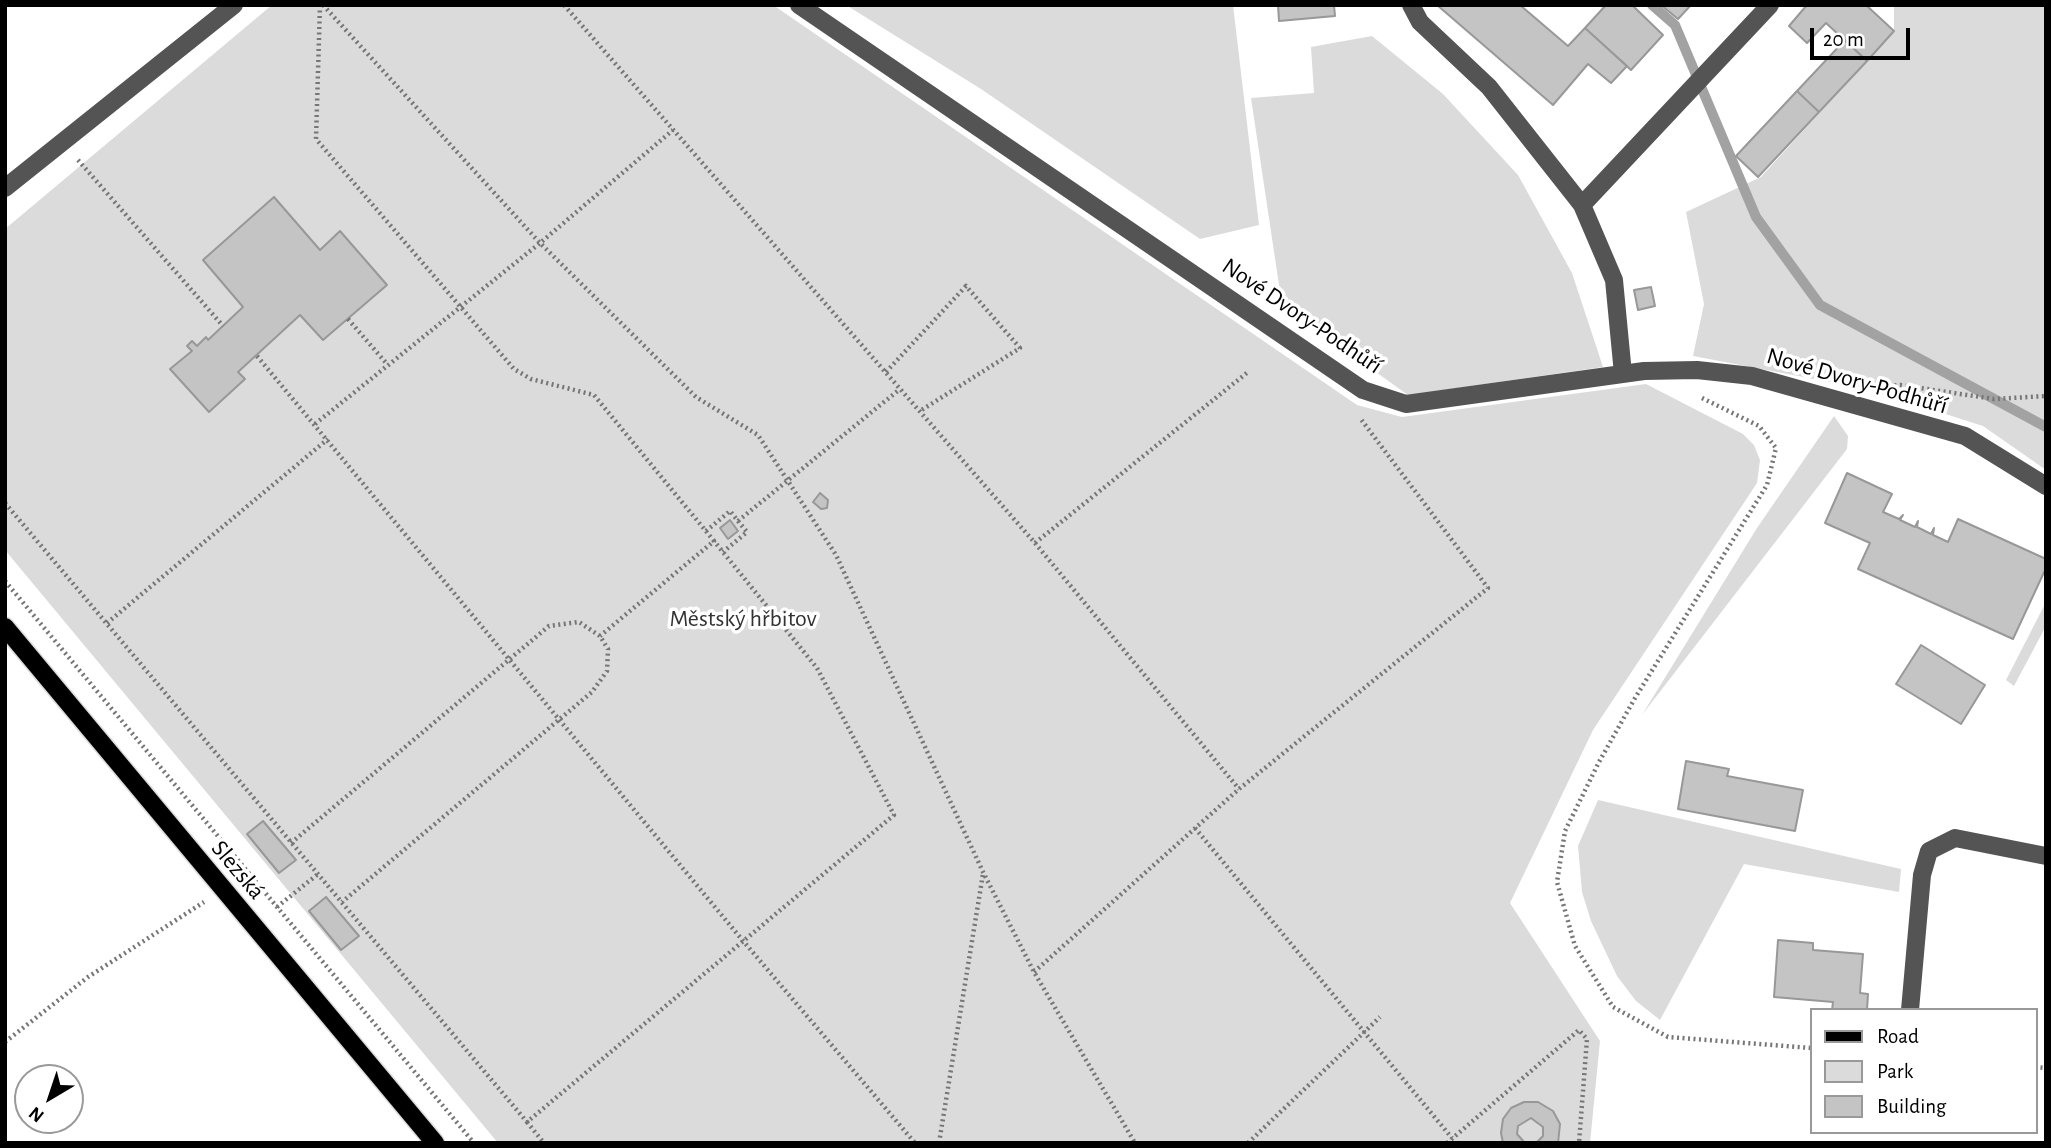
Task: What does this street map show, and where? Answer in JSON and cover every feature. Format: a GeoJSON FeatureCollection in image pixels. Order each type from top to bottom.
{"type":"FeatureCollection","features":[{"type":"Feature","properties":{"kind":"main road","name":"Slezská"},"geometry":{"type":"LineString","coordinates":[[5,627],[222,891],[435,1143]]}},
{"type":"Feature","properties":{"kind":"street"},"geometry":{"type":"LineString","coordinates":[[5,188],[64,144],[234,5]]}},
{"type":"Feature","properties":{"kind":"street","name":"Nové Dvory-Podhůří"},"geometry":{"type":"LineString","coordinates":[[799,5],[1363,390],[1406,404],[1623,374],[1697,370],[1752,376],[1965,436],[2046,486]]}},
{"type":"Feature","properties":{"kind":"street"},"geometry":{"type":"LineString","coordinates":[[1411,5],[1420,22],[1489,87],[1582,205],[1614,280],[1623,374]]}},
{"type":"Feature","properties":{"kind":"street"},"geometry":{"type":"LineString","coordinates":[[1582,205],[1770,5]]}},
{"type":"Feature","properties":{"kind":"street"},"geometry":{"type":"LineString","coordinates":[[1910,1008],[1922,875],[1929,851],[1955,838],[2046,856]]}},
{"type":"Feature","properties":{"kind":"path"},"geometry":{"type":"LineString","coordinates":[[321,5],[540,243],[696,397],[758,435],[836,555],[983,872],[1034,972],[1135,1143]]}},
{"type":"Feature","properties":{"kind":"path"},"geometry":{"type":"LineString","coordinates":[[321,5],[316,139],[514,369],[531,379],[594,395],[817,668],[894,816],[527,1122]]}},
{"type":"Feature","properties":{"kind":"path"},"geometry":{"type":"LineString","coordinates":[[564,5],[1035,543],[1239,789]]}},
{"type":"Feature","properties":{"kind":"path"},"geometry":{"type":"LineString","coordinates":[[314,424],[460,304],[540,243],[673,130]]}},
{"type":"Feature","properties":{"kind":"path"},"geometry":{"type":"LineString","coordinates":[[64,144],[223,326]]}},
{"type":"Feature","properties":{"kind":"path"},"geometry":{"type":"LineString","coordinates":[[886,372],[966,286],[1020,348],[920,411]]}},
{"type":"Feature","properties":{"kind":"path"},"geometry":{"type":"LineString","coordinates":[[348,319],[387,364]]}},
{"type":"Feature","properties":{"kind":"path"},"geometry":{"type":"LineString","coordinates":[[257,356],[744,942],[915,1143]]}},
{"type":"Feature","properties":{"kind":"path"},"geometry":{"type":"LineString","coordinates":[[1035,543],[1248,372]]}},
{"type":"Feature","properties":{"kind":"path"},"geometry":{"type":"LineString","coordinates":[[1878,388],[1900,385],[1994,399],[2046,397]]}},
{"type":"Feature","properties":{"kind":"path"},"geometry":{"type":"LineString","coordinates":[[738,521],[901,389]]}},
{"type":"Feature","properties":{"kind":"path"},"geometry":{"type":"LineString","coordinates":[[1034,972],[1239,789],[1488,588],[1359,416],[1357,405],[1363,390]]}},
{"type":"Feature","properties":{"kind":"path"},"geometry":{"type":"LineString","coordinates":[[1690,392],[1759,426],[1776,448],[1767,485],[1635,698],[1599,762],[1565,831],[1557,882],[1575,946],[1613,1007],[1668,1037],[1810,1048]]}},
{"type":"Feature","properties":{"kind":"path"},"geometry":{"type":"LineString","coordinates":[[107,624],[328,439]]}},
{"type":"Feature","properties":{"kind":"path"},"geometry":{"type":"LineString","coordinates":[[5,503],[544,1143]]}},
{"type":"Feature","properties":{"kind":"path"},"geometry":{"type":"LineString","coordinates":[[706,531],[730,511],[747,532],[723,552]]}},
{"type":"Feature","properties":{"kind":"path"},"geometry":{"type":"LineString","coordinates":[[600,636],[714,541]]}},
{"type":"Feature","properties":{"kind":"path"},"geometry":{"type":"LineString","coordinates":[[5,581],[474,1143]]}},
{"type":"Feature","properties":{"kind":"path"},"geometry":{"type":"LineString","coordinates":[[291,843],[549,626],[579,622],[600,636],[608,649],[607,671],[592,692],[342,902]]}},
{"type":"Feature","properties":{"kind":"path"},"geometry":{"type":"LineString","coordinates":[[1195,828],[1452,1138]]}},
{"type":"Feature","properties":{"kind":"path"},"geometry":{"type":"LineString","coordinates":[[939,1143],[983,872]]}},
{"type":"Feature","properties":{"kind":"path"},"geometry":{"type":"LineString","coordinates":[[277,907],[318,874]]}},
{"type":"Feature","properties":{"kind":"path"},"geometry":{"type":"LineString","coordinates":[[5,1042],[88,977],[222,891]]}},
{"type":"Feature","properties":{"kind":"path"},"geometry":{"type":"LineString","coordinates":[[1248,1143],[1380,1017]]}},
{"type":"Feature","properties":{"kind":"path"},"geometry":{"type":"LineString","coordinates":[[1447,1143],[1579,1030],[1587,1039],[1579,1143]]}},
{"type":"Feature","properties":{"kind":"green space","name":"Městský hřbitov"},"geometry":{"type":"Polygon","coordinates":[[[272,5],[773,5],[1357,405],[1402,417],[1646,384],[1743,434],[1754,445],[1760,460],[1757,483],[1593,730],[1510,903],[1600,1041],[1590,1143],[498,1143],[5,550],[5,229],[272,5]]]}},
{"type":"Feature","properties":{"kind":"green space"},"geometry":{"type":"Polygon","coordinates":[[[846,5],[1233,5],[1259,225],[1200,239],[981,89],[846,5]]]}},
{"type":"Feature","properties":{"kind":"green space"},"geometry":{"type":"Polygon","coordinates":[[[1894,5],[2046,5],[2046,470],[1983,426],[1867,389],[1693,356],[1704,304],[1686,212],[1761,177],[1894,31],[1894,5]]]}},
{"type":"Feature","properties":{"kind":"green space"},"geometry":{"type":"Polygon","coordinates":[[[1372,36],[1443,94],[1518,175],[1572,273],[1603,367],[1408,395],[1282,305],[1251,98],[1314,93],[1311,47],[1372,36]]]}},
{"type":"Feature","properties":{"kind":"green space"},"geometry":{"type":"Polygon","coordinates":[[[1834,416],[1848,436],[1847,449],[1642,715],[1757,528],[1834,416]]]}},
{"type":"Feature","properties":{"kind":"green space"},"geometry":{"type":"Polygon","coordinates":[[[2046,602],[2046,626],[2014,686],[2006,680],[2046,602]]]}},
{"type":"Feature","properties":{"kind":"green space"},"geometry":{"type":"Polygon","coordinates":[[[1598,800],[1901,869],[1899,892],[1744,864],[1660,1020],[1636,1001],[1617,976],[1591,921],[1582,892],[1578,846],[1598,800]]]}},
{"type":"Feature","properties":{"kind":"building"},"geometry":{"type":"Polygon","coordinates":[[[1278,5],[1334,5],[1335,16],[1279,21],[1278,5]]]}},
{"type":"Feature","properties":{"kind":"building"},"geometry":{"type":"Polygon","coordinates":[[[1437,5],[1520,5],[1568,46],[1585,28],[1627,66],[1611,83],[1588,64],[1553,105],[1437,5]]]}},
{"type":"Feature","properties":{"kind":"building"},"geometry":{"type":"Polygon","coordinates":[[[1606,5],[1632,5],[1663,35],[1631,70],[1585,28],[1606,5]]]}},
{"type":"Feature","properties":{"kind":"building"},"geometry":{"type":"Polygon","coordinates":[[[1661,5],[1691,5],[1678,19],[1661,5]]]}},
{"type":"Feature","properties":{"kind":"building"},"geometry":{"type":"Polygon","coordinates":[[[1807,5],[1866,5],[1894,31],[1867,61],[1826,23],[1807,43],[1789,26],[1807,5]]]}},
{"type":"Feature","properties":{"kind":"building"},"geometry":{"type":"Polygon","coordinates":[[[1845,40],[1867,61],[1819,112],[1797,91],[1845,40]]]}},
{"type":"Feature","properties":{"kind":"building"},"geometry":{"type":"Polygon","coordinates":[[[1797,91],[1819,112],[1758,177],[1736,156],[1797,91]]]}},
{"type":"Feature","properties":{"kind":"building"},"geometry":{"type":"Polygon","coordinates":[[[274,197],[320,250],[340,231],[387,285],[323,340],[300,315],[238,372],[245,379],[209,412],[170,369],[192,351],[187,346],[192,341],[197,346],[206,337],[208,340],[243,307],[203,260],[274,197]]]}},
{"type":"Feature","properties":{"kind":"building"},"geometry":{"type":"Polygon","coordinates":[[[1651,287],[1655,306],[1638,310],[1634,290],[1651,287]]]}},
{"type":"Feature","properties":{"kind":"building"},"geometry":{"type":"Polygon","coordinates":[[[1847,473],[1892,494],[1883,512],[1899,519],[1903,515],[1900,520],[1915,527],[1918,521],[1917,527],[1931,534],[1934,528],[1933,535],[1948,542],[1958,519],[2046,559],[2046,568],[2013,639],[1858,569],[1870,543],[1825,523],[1847,473]]]}},
{"type":"Feature","properties":{"kind":"building"},"geometry":{"type":"Polygon","coordinates":[[[820,493],[828,500],[827,508],[821,509],[813,502],[820,493]]]}},
{"type":"Feature","properties":{"kind":"building"},"geometry":{"type":"Polygon","coordinates":[[[730,520],[738,531],[728,539],[720,528],[730,520]]]}},
{"type":"Feature","properties":{"kind":"building"},"geometry":{"type":"Polygon","coordinates":[[[1921,645],[1985,685],[1961,724],[1896,684],[1921,645]]]}},
{"type":"Feature","properties":{"kind":"building"},"geometry":{"type":"Polygon","coordinates":[[[1686,761],[1729,769],[1727,776],[1803,790],[1795,831],[1678,809],[1686,761]]]}},
{"type":"Feature","properties":{"kind":"building"},"geometry":{"type":"Polygon","coordinates":[[[263,821],[296,860],[279,873],[247,834],[263,821]]]}},
{"type":"Feature","properties":{"kind":"building"},"geometry":{"type":"Polygon","coordinates":[[[326,897],[359,936],[341,950],[309,911],[326,897]]]}},
{"type":"Feature","properties":{"kind":"building"},"geometry":{"type":"Polygon","coordinates":[[[1778,940],[1813,943],[1813,950],[1863,954],[1860,993],[1868,994],[1867,1008],[1832,1008],[1833,1002],[1774,997],[1778,940]]]}},
{"type":"Feature","properties":{"kind":"building"},"geometry":{"type":"Polygon","coordinates":[[[1524,1102],[1538,1102],[1553,1111],[1560,1124],[1558,1143],[1536,1143],[1543,1136],[1543,1127],[1531,1118],[1518,1126],[1517,1134],[1525,1143],[1503,1143],[1503,1119],[1511,1108],[1524,1102]]]}},
{"type":"Feature","properties":{"kind":"waterway"},"geometry":{"type":"LineString","coordinates":[[1652,5],[1675,25],[1756,217],[1820,305],[2046,427]]}}]}
